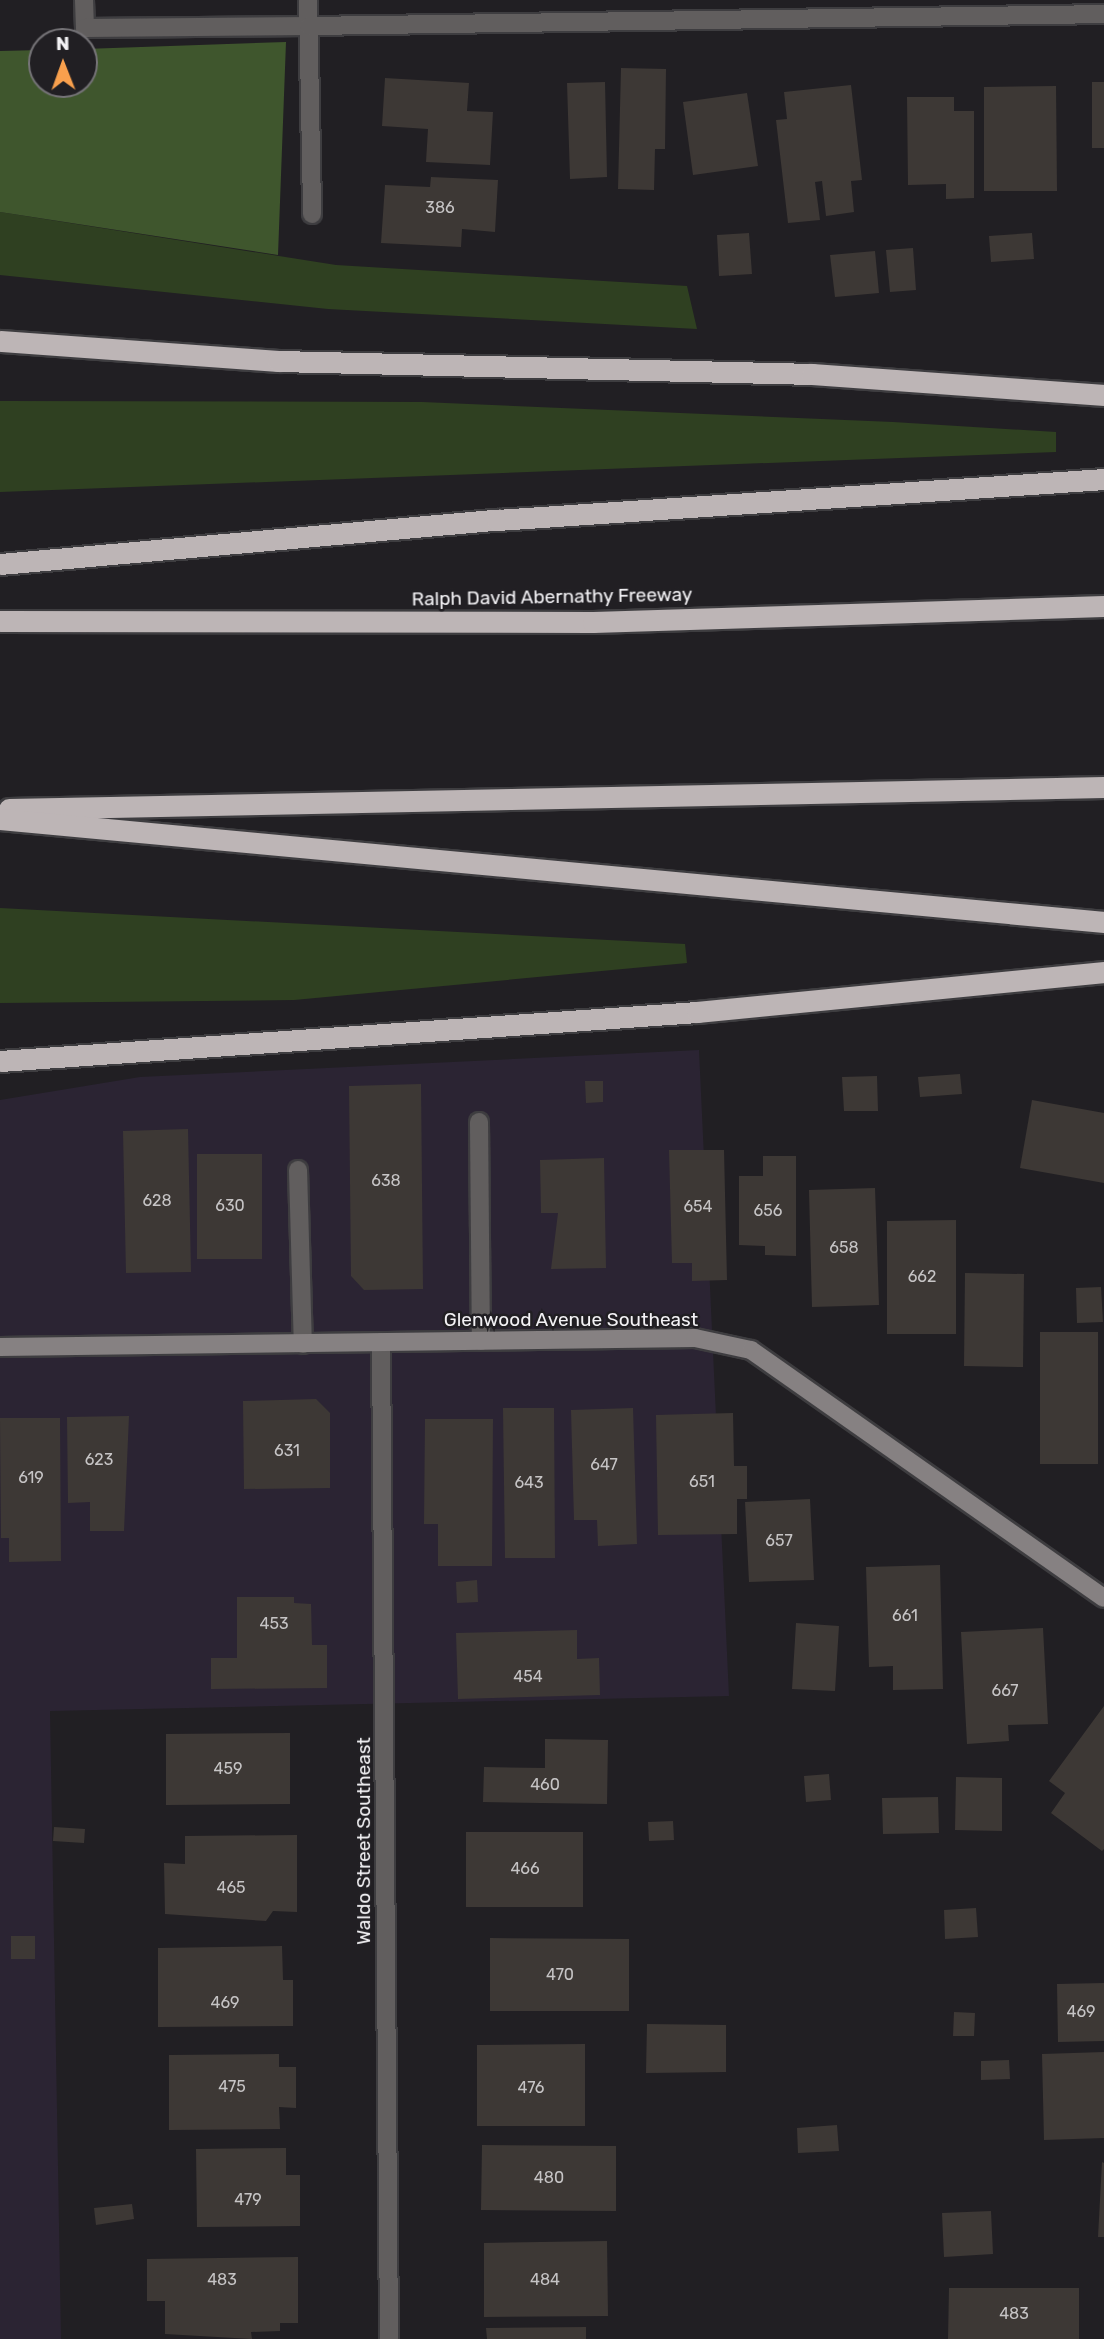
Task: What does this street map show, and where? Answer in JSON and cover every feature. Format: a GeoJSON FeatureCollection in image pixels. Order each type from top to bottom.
{"type":"FeatureCollection","features":[{"type":"Feature","properties":{"kind":"highway"},"geometry":{"type":"LineString","coordinates":[[0,341],[278,361],[812,373],[1104,395]]}},
{"type":"Feature","properties":{"kind":"highway"},"geometry":{"type":"LineString","coordinates":[[0,564],[497,520],[1104,479]]}},
{"type":"Feature","properties":{"kind":"highway","name":"Ralph David Abernathy Freeway"},"geometry":{"type":"LineString","coordinates":[[0,621],[593,622],[1104,606]]}},
{"type":"Feature","properties":{"kind":"highway"},"geometry":{"type":"LineString","coordinates":[[0,809],[1104,787]]}},
{"type":"Feature","properties":{"kind":"highway"},"geometry":{"type":"LineString","coordinates":[[0,819],[1104,922]]}},
{"type":"Feature","properties":{"kind":"highway"},"geometry":{"type":"LineString","coordinates":[[7,1059],[697,1012],[1104,972]]}},
{"type":"Feature","properties":{"kind":"street"},"geometry":{"type":"LineString","coordinates":[[84,0],[85,28],[1104,13]]}},
{"type":"Feature","properties":{"kind":"street"},"geometry":{"type":"LineString","coordinates":[[308,0],[312,214]]}},
{"type":"Feature","properties":{"kind":"street"},"geometry":{"type":"LineString","coordinates":[[479,1122],[481,1341]]}},
{"type":"Feature","properties":{"kind":"street"},"geometry":{"type":"LineString","coordinates":[[298,1170],[303,1344]]}},
{"type":"Feature","properties":{"kind":"street","name":"Glenwood Avenue Southeast"},"geometry":{"type":"LineString","coordinates":[[0,1347],[695,1338],[751,1350],[1104,1598]]}},
{"type":"Feature","properties":{"kind":"street","name":"Waldo Street Southeast"},"geometry":{"type":"LineString","coordinates":[[381,1342],[389,2339]]}},
{"type":"Feature","properties":{"kind":"shaded area"},"geometry":{"type":"Polygon","coordinates":[[[699,1050],[729,1696],[50,1711],[61,2339],[0,2339],[0,1100],[140,1077],[699,1050]]]}},
{"type":"Feature","properties":{"kind":"green space"},"geometry":{"type":"Polygon","coordinates":[[[286,42],[278,255],[0,212],[0,51],[28,50],[28,98],[98,98],[98,49],[286,42]]]}},
{"type":"Feature","properties":{"kind":"green space"},"geometry":{"type":"Polygon","coordinates":[[[0,212],[336,265],[687,286],[697,329],[328,309],[0,275],[0,212]]]}},
{"type":"Feature","properties":{"kind":"green space"},"geometry":{"type":"Polygon","coordinates":[[[0,401],[422,402],[893,422],[1056,432],[1056,452],[0,492],[0,401]]]}},
{"type":"Feature","properties":{"kind":"green space"},"geometry":{"type":"Polygon","coordinates":[[[0,908],[685,944],[687,963],[294,1000],[0,1003],[0,908]]]}},
{"type":"Feature","properties":{"kind":"building"},"geometry":{"type":"Polygon","coordinates":[[[621,68],[666,69],[665,149],[655,149],[654,190],[618,189],[621,68]]]}},
{"type":"Feature","properties":{"kind":"building"},"geometry":{"type":"Polygon","coordinates":[[[385,78],[469,83],[467,111],[493,112],[490,165],[426,162],[428,129],[382,126],[385,78]]]}},
{"type":"Feature","properties":{"kind":"building"},"geometry":{"type":"Polygon","coordinates":[[[605,82],[607,177],[570,179],[567,83],[605,82]]]}},
{"type":"Feature","properties":{"kind":"building"},"geometry":{"type":"Polygon","coordinates":[[[1092,82],[1104,82],[1104,148],[1092,148],[1092,82]]]}},
{"type":"Feature","properties":{"kind":"building"},"geometry":{"type":"Polygon","coordinates":[[[851,85],[862,180],[851,181],[854,212],[826,216],[822,181],[815,182],[820,220],[788,223],[776,120],[787,119],[784,92],[851,85]]]}},
{"type":"Feature","properties":{"kind":"building"},"geometry":{"type":"Polygon","coordinates":[[[1056,86],[1057,191],[984,191],[984,87],[1056,86]]]}},
{"type":"Feature","properties":{"kind":"building"},"geometry":{"type":"Polygon","coordinates":[[[747,93],[758,166],[693,175],[683,102],[747,93]]]}},
{"type":"Feature","properties":{"kind":"building"},"geometry":{"type":"Polygon","coordinates":[[[907,97],[954,97],[954,111],[974,111],[974,198],[946,199],[946,184],[908,185],[907,97]]]}},
{"type":"Feature","properties":{"kind":"building"},"geometry":{"type":"Polygon","coordinates":[[[431,177],[498,180],[495,232],[462,229],[461,247],[381,243],[385,185],[430,187],[431,177]]]}},
{"type":"Feature","properties":{"kind":"building"},"geometry":{"type":"Polygon","coordinates":[[[749,233],[752,274],[719,276],[717,235],[749,233]]]}},
{"type":"Feature","properties":{"kind":"building"},"geometry":{"type":"Polygon","coordinates":[[[1032,233],[1034,259],[991,262],[989,236],[1032,233]]]}},
{"type":"Feature","properties":{"kind":"building"},"geometry":{"type":"Polygon","coordinates":[[[913,248],[916,290],[890,292],[886,250],[913,248]]]}},
{"type":"Feature","properties":{"kind":"building"},"geometry":{"type":"Polygon","coordinates":[[[875,251],[879,293],[835,297],[830,255],[875,251]]]}},
{"type":"Feature","properties":{"kind":"building"},"geometry":{"type":"Polygon","coordinates":[[[960,1074],[962,1094],[920,1097],[918,1077],[960,1074]]]}},
{"type":"Feature","properties":{"kind":"building"},"geometry":{"type":"Polygon","coordinates":[[[877,1076],[878,1111],[844,1111],[842,1077],[877,1076]]]}},
{"type":"Feature","properties":{"kind":"building"},"geometry":{"type":"Polygon","coordinates":[[[585,1081],[603,1081],[603,1102],[586,1103],[585,1081]]]}},
{"type":"Feature","properties":{"kind":"building"},"geometry":{"type":"Polygon","coordinates":[[[421,1084],[423,1289],[364,1290],[351,1276],[349,1086],[421,1084]]]}},
{"type":"Feature","properties":{"kind":"building"},"geometry":{"type":"Polygon","coordinates":[[[1032,1100],[1104,1113],[1104,1183],[1020,1168],[1032,1100]]]}},
{"type":"Feature","properties":{"kind":"building"},"geometry":{"type":"Polygon","coordinates":[[[188,1129],[191,1272],[126,1273],[123,1131],[188,1129]]]}},
{"type":"Feature","properties":{"kind":"building"},"geometry":{"type":"Polygon","coordinates":[[[669,1150],[724,1150],[727,1280],[692,1281],[692,1263],[672,1263],[669,1150]]]}},
{"type":"Feature","properties":{"kind":"building"},"geometry":{"type":"Polygon","coordinates":[[[197,1154],[262,1154],[262,1259],[197,1259],[197,1154]]]}},
{"type":"Feature","properties":{"kind":"building"},"geometry":{"type":"Polygon","coordinates":[[[763,1156],[796,1156],[796,1256],[765,1255],[765,1246],[739,1245],[739,1176],[763,1176],[763,1156]]]}},
{"type":"Feature","properties":{"kind":"building"},"geometry":{"type":"Polygon","coordinates":[[[604,1158],[606,1268],[551,1269],[558,1213],[541,1213],[540,1160],[604,1158]]]}},
{"type":"Feature","properties":{"kind":"building"},"geometry":{"type":"Polygon","coordinates":[[[875,1188],[879,1305],[812,1307],[809,1190],[875,1188]]]}},
{"type":"Feature","properties":{"kind":"building"},"geometry":{"type":"Polygon","coordinates":[[[956,1220],[956,1334],[887,1334],[887,1221],[956,1220]]]}},
{"type":"Feature","properties":{"kind":"building"},"geometry":{"type":"Polygon","coordinates":[[[965,1273],[1024,1274],[1023,1367],[964,1366],[965,1273]]]}},
{"type":"Feature","properties":{"kind":"building"},"geometry":{"type":"Polygon","coordinates":[[[1101,1287],[1103,1322],[1077,1323],[1076,1288],[1101,1287]]]}},
{"type":"Feature","properties":{"kind":"building"},"geometry":{"type":"Polygon","coordinates":[[[1040,1332],[1098,1332],[1098,1464],[1040,1464],[1040,1332]]]}},
{"type":"Feature","properties":{"kind":"building"},"geometry":{"type":"Polygon","coordinates":[[[316,1399],[330,1413],[330,1488],[244,1489],[243,1401],[316,1399]]]}},
{"type":"Feature","properties":{"kind":"building"},"geometry":{"type":"Polygon","coordinates":[[[503,1408],[554,1408],[555,1558],[505,1558],[503,1408]]]}},
{"type":"Feature","properties":{"kind":"building"},"geometry":{"type":"Polygon","coordinates":[[[633,1408],[637,1544],[598,1546],[597,1520],[574,1520],[571,1410],[633,1408]]]}},
{"type":"Feature","properties":{"kind":"building"},"geometry":{"type":"Polygon","coordinates":[[[733,1413],[734,1466],[747,1466],[747,1499],[737,1499],[737,1534],[658,1535],[656,1415],[733,1413]]]}},
{"type":"Feature","properties":{"kind":"building"},"geometry":{"type":"Polygon","coordinates":[[[129,1416],[124,1531],[90,1531],[90,1502],[68,1503],[67,1417],[129,1416]]]}},
{"type":"Feature","properties":{"kind":"building"},"geometry":{"type":"Polygon","coordinates":[[[0,1418],[60,1418],[61,1561],[9,1562],[9,1538],[1,1538],[0,1418]]]}},
{"type":"Feature","properties":{"kind":"building"},"geometry":{"type":"Polygon","coordinates":[[[425,1419],[493,1419],[492,1566],[438,1566],[438,1524],[424,1524],[425,1419]]]}},
{"type":"Feature","properties":{"kind":"building"},"geometry":{"type":"Polygon","coordinates":[[[810,1499],[814,1580],[749,1582],[745,1502],[810,1499]]]}},
{"type":"Feature","properties":{"kind":"building"},"geometry":{"type":"Polygon","coordinates":[[[940,1565],[943,1689],[893,1690],[893,1666],[869,1667],[866,1567],[940,1565]]]}},
{"type":"Feature","properties":{"kind":"building"},"geometry":{"type":"Polygon","coordinates":[[[477,1580],[478,1602],[457,1603],[456,1582],[477,1580]]]}},
{"type":"Feature","properties":{"kind":"building"},"geometry":{"type":"Polygon","coordinates":[[[237,1597],[294,1597],[294,1603],[311,1604],[312,1645],[327,1645],[327,1688],[211,1689],[211,1658],[237,1658],[237,1597]]]}},
{"type":"Feature","properties":{"kind":"building"},"geometry":{"type":"Polygon","coordinates":[[[796,1623],[839,1626],[835,1691],[792,1689],[796,1623]]]}},
{"type":"Feature","properties":{"kind":"building"},"geometry":{"type":"Polygon","coordinates":[[[1043,1628],[1048,1724],[1008,1725],[1009,1741],[967,1744],[961,1632],[1043,1628]]]}},
{"type":"Feature","properties":{"kind":"building"},"geometry":{"type":"Polygon","coordinates":[[[577,1630],[577,1659],[599,1658],[600,1695],[458,1699],[456,1633],[577,1630]]]}},
{"type":"Feature","properties":{"kind":"building"},"geometry":{"type":"Polygon","coordinates":[[[1104,1706],[1102,1851],[1051,1813],[1065,1793],[1049,1781],[1104,1706]]]}},
{"type":"Feature","properties":{"kind":"building"},"geometry":{"type":"Polygon","coordinates":[[[290,1733],[290,1804],[166,1805],[166,1734],[290,1733]]]}},
{"type":"Feature","properties":{"kind":"building"},"geometry":{"type":"Polygon","coordinates":[[[545,1739],[608,1740],[607,1804],[483,1802],[484,1767],[545,1768],[545,1739]]]}},
{"type":"Feature","properties":{"kind":"building"},"geometry":{"type":"Polygon","coordinates":[[[829,1774],[831,1800],[806,1802],[804,1776],[829,1774]]]}},
{"type":"Feature","properties":{"kind":"building"},"geometry":{"type":"Polygon","coordinates":[[[956,1777],[1002,1778],[1002,1831],[955,1830],[956,1777]]]}},
{"type":"Feature","properties":{"kind":"building"},"geometry":{"type":"Polygon","coordinates":[[[938,1797],[939,1833],[883,1834],[882,1798],[938,1797]]]}},
{"type":"Feature","properties":{"kind":"building"},"geometry":{"type":"Polygon","coordinates":[[[673,1821],[674,1840],[649,1841],[648,1822],[673,1821]]]}},
{"type":"Feature","properties":{"kind":"building"},"geometry":{"type":"Polygon","coordinates":[[[54,1827],[85,1829],[84,1843],[53,1841],[54,1827]]]}},
{"type":"Feature","properties":{"kind":"building"},"geometry":{"type":"Polygon","coordinates":[[[466,1832],[583,1832],[583,1907],[466,1907],[466,1832]]]}},
{"type":"Feature","properties":{"kind":"building"},"geometry":{"type":"Polygon","coordinates":[[[297,1835],[297,1912],[273,1911],[266,1921],[165,1914],[164,1863],[185,1864],[185,1836],[297,1835]]]}},
{"type":"Feature","properties":{"kind":"building"},"geometry":{"type":"Polygon","coordinates":[[[976,1908],[978,1937],[945,1939],[944,1910],[976,1908]]]}},
{"type":"Feature","properties":{"kind":"building"},"geometry":{"type":"Polygon","coordinates":[[[11,1936],[35,1936],[35,1959],[11,1959],[11,1936]]]}},
{"type":"Feature","properties":{"kind":"building"},"geometry":{"type":"Polygon","coordinates":[[[490,1938],[629,1939],[629,2011],[490,2011],[490,1938]]]}},
{"type":"Feature","properties":{"kind":"building"},"geometry":{"type":"Polygon","coordinates":[[[282,1946],[283,1980],[293,1980],[293,2026],[158,2027],[158,1948],[282,1946]]]}},
{"type":"Feature","properties":{"kind":"building"},"geometry":{"type":"Polygon","coordinates":[[[1104,1983],[1104,2041],[1058,2042],[1057,1984],[1104,1983]]]}},
{"type":"Feature","properties":{"kind":"building"},"geometry":{"type":"Polygon","coordinates":[[[954,2012],[975,2013],[974,2036],[953,2036],[954,2012]]]}},
{"type":"Feature","properties":{"kind":"building"},"geometry":{"type":"Polygon","coordinates":[[[647,2024],[726,2025],[726,2072],[646,2073],[647,2024]]]}},
{"type":"Feature","properties":{"kind":"building"},"geometry":{"type":"Polygon","coordinates":[[[585,2044],[585,2126],[477,2126],[477,2045],[585,2044]]]}},
{"type":"Feature","properties":{"kind":"building"},"geometry":{"type":"Polygon","coordinates":[[[1104,2052],[1104,2138],[1044,2140],[1042,2054],[1104,2052]]]}},
{"type":"Feature","properties":{"kind":"building"},"geometry":{"type":"Polygon","coordinates":[[[279,2054],[279,2067],[296,2067],[296,2108],[279,2107],[280,2129],[169,2130],[169,2055],[279,2054]]]}},
{"type":"Feature","properties":{"kind":"building"},"geometry":{"type":"Polygon","coordinates":[[[1009,2060],[1010,2079],[981,2080],[981,2061],[1009,2060]]]}},
{"type":"Feature","properties":{"kind":"building"},"geometry":{"type":"Polygon","coordinates":[[[837,2125],[839,2151],[798,2153],[797,2128],[837,2125]]]}},
{"type":"Feature","properties":{"kind":"building"},"geometry":{"type":"Polygon","coordinates":[[[482,2145],[616,2146],[616,2211],[481,2210],[482,2145]]]}},
{"type":"Feature","properties":{"kind":"building"},"geometry":{"type":"Polygon","coordinates":[[[286,2148],[286,2175],[300,2175],[300,2226],[197,2227],[196,2149],[286,2148]]]}},
{"type":"Feature","properties":{"kind":"building"},"geometry":{"type":"Polygon","coordinates":[[[1102,2162],[1104,2237],[1098,2237],[1102,2162]]]}},
{"type":"Feature","properties":{"kind":"building"},"geometry":{"type":"Polygon","coordinates":[[[132,2204],[134,2219],[96,2225],[94,2208],[132,2204]]]}},
{"type":"Feature","properties":{"kind":"building"},"geometry":{"type":"Polygon","coordinates":[[[991,2211],[993,2254],[944,2257],[942,2213],[991,2211]]]}},
{"type":"Feature","properties":{"kind":"building"},"geometry":{"type":"Polygon","coordinates":[[[607,2241],[608,2316],[484,2317],[484,2243],[607,2241]]]}},
{"type":"Feature","properties":{"kind":"building"},"geometry":{"type":"Polygon","coordinates":[[[298,2257],[298,2323],[280,2323],[280,2331],[251,2332],[252,2339],[165,2334],[165,2301],[147,2301],[147,2259],[298,2257]]]}},
{"type":"Feature","properties":{"kind":"building"},"geometry":{"type":"Polygon","coordinates":[[[949,2288],[1079,2288],[1079,2339],[948,2339],[949,2288]]]}},
{"type":"Feature","properties":{"kind":"building"},"geometry":{"type":"Polygon","coordinates":[[[586,2327],[586,2339],[487,2339],[486,2328],[586,2327]]]}}]}
